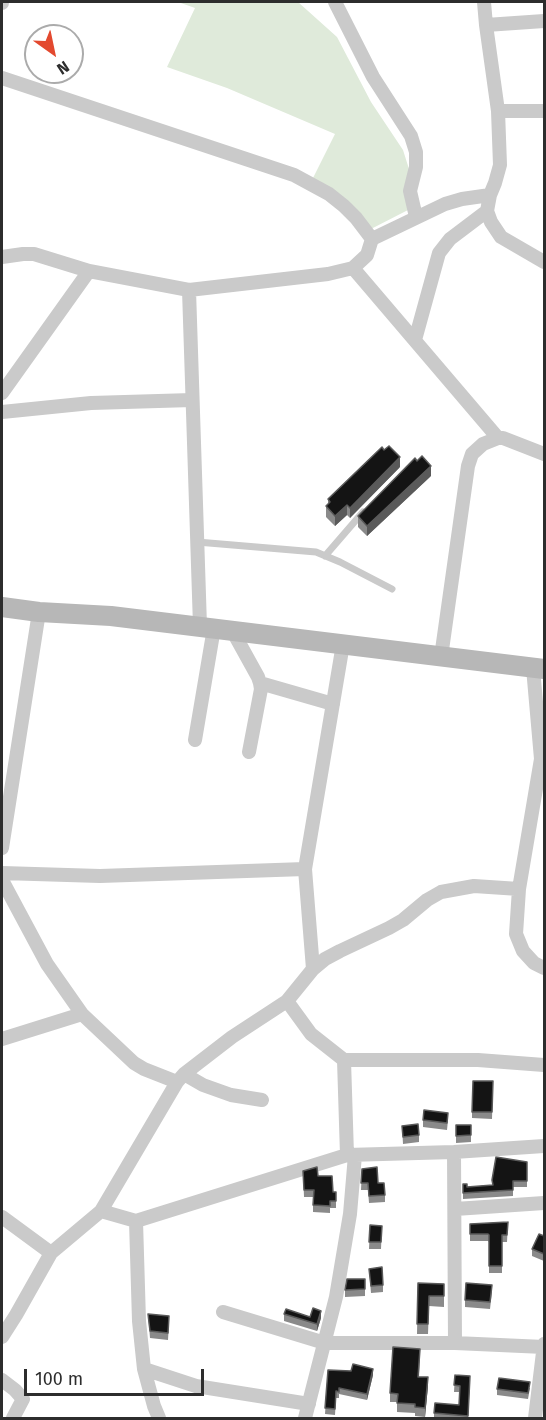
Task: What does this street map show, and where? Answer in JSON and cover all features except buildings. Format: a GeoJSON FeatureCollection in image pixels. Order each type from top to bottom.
{"type":"FeatureCollection","features":[{"type":"Feature","properties":{"kind":"street"},"geometry":{"type":"LineString","coordinates":[[335,2],[373,76],[411,136],[416,152],[417,167],[410,191],[416,217]]}},
{"type":"Feature","properties":{"kind":"street"},"geometry":{"type":"LineString","coordinates":[[484,2],[498,111],[500,165],[487,211],[501,237],[544,262]]}},
{"type":"Feature","properties":{"kind":"street"},"geometry":{"type":"LineString","coordinates":[[486,24],[544,21]]}},
{"type":"Feature","properties":{"kind":"street"},"geometry":{"type":"LineString","coordinates":[[2,78],[294,175],[344,206],[372,239]]}},
{"type":"Feature","properties":{"kind":"street"},"geometry":{"type":"LineString","coordinates":[[498,111],[544,111]]}},
{"type":"Feature","properties":{"kind":"street"},"geometry":{"type":"LineString","coordinates":[[2,257],[34,254],[89,271],[189,290],[328,274],[353,268],[366,255],[372,239],[416,217],[445,204],[490,195]]}},
{"type":"Feature","properties":{"kind":"street"},"geometry":{"type":"LineString","coordinates":[[415,340],[439,253],[450,239],[487,211]]}},
{"type":"Feature","properties":{"kind":"street"},"geometry":{"type":"LineString","coordinates":[[353,268],[498,438]]}},
{"type":"Feature","properties":{"kind":"street"},"geometry":{"type":"LineString","coordinates":[[2,393],[89,271]]}},
{"type":"Feature","properties":{"kind":"street"},"geometry":{"type":"LineString","coordinates":[[189,290],[197,542],[215,628],[195,740]]}},
{"type":"Feature","properties":{"kind":"street"},"geometry":{"type":"LineString","coordinates":[[2,412],[91,403],[192,400]]}},
{"type":"Feature","properties":{"kind":"street"},"geometry":{"type":"LineString","coordinates":[[441,657],[468,466],[472,454],[490,440],[503,438],[544,454]]}},
{"type":"Feature","properties":{"kind":"street"},"geometry":{"type":"LineString","coordinates":[[2,607],[39,612],[111,616],[539,668],[541,759],[519,889],[516,934],[524,951],[534,963],[544,968]]}},
{"type":"Feature","properties":{"kind":"street"},"geometry":{"type":"LineString","coordinates":[[2,848],[39,612]]}},
{"type":"Feature","properties":{"kind":"street"},"geometry":{"type":"LineString","coordinates":[[215,628],[258,677],[260,683],[261,689],[249,752]]}},
{"type":"Feature","properties":{"kind":"street"},"geometry":{"type":"LineString","coordinates":[[313,969],[305,869],[343,644]]}},
{"type":"Feature","properties":{"kind":"street"},"geometry":{"type":"LineString","coordinates":[[260,683],[333,704]]}},
{"type":"Feature","properties":{"kind":"street"},"geometry":{"type":"LineString","coordinates":[[2,873],[100,876],[305,869]]}},
{"type":"Feature","properties":{"kind":"street"},"geometry":{"type":"LineString","coordinates":[[2,880],[46,964],[82,1014],[134,1063],[144,1069],[231,1095],[262,1100]]}},
{"type":"Feature","properties":{"kind":"street"},"geometry":{"type":"LineString","coordinates":[[2,1337],[51,1253],[101,1210],[180,1078],[232,1037],[287,1001],[313,969],[325,959],[403,920],[427,900],[441,892],[474,886],[519,889]]}},
{"type":"Feature","properties":{"kind":"street"},"geometry":{"type":"LineString","coordinates":[[287,1001],[311,1034],[344,1060],[478,1060],[544,1065]]}},
{"type":"Feature","properties":{"kind":"street"},"geometry":{"type":"LineString","coordinates":[[2,1039],[82,1014]]}},
{"type":"Feature","properties":{"kind":"street"},"geometry":{"type":"LineString","coordinates":[[305,1419],[336,1297],[350,1214],[351,1155],[344,1060]]}},
{"type":"Feature","properties":{"kind":"street"},"geometry":{"type":"LineString","coordinates":[[101,1210],[136,1221],[351,1155],[454,1152],[544,1146]]}},
{"type":"Feature","properties":{"kind":"street"},"geometry":{"type":"LineString","coordinates":[[454,1152],[455,1343]]}},
{"type":"Feature","properties":{"kind":"street"},"geometry":{"type":"LineString","coordinates":[[455,1209],[544,1203]]}},
{"type":"Feature","properties":{"kind":"street"},"geometry":{"type":"LineString","coordinates":[[2,1217],[51,1253]]}},
{"type":"Feature","properties":{"kind":"street"},"geometry":{"type":"LineString","coordinates":[[136,1221],[139,1321],[144,1369],[159,1419]]}},
{"type":"Feature","properties":{"kind":"street"},"geometry":{"type":"LineString","coordinates":[[223,1312],[325,1343],[544,1346],[535,1419]]}},
{"type":"Feature","properties":{"kind":"street"},"geometry":{"type":"LineString","coordinates":[[144,1369],[196,1386],[309,1404]]}},
{"type":"Feature","properties":{"kind":"street"},"geometry":{"type":"LineString","coordinates":[[2,1380],[23,1399],[13,1419]]}},
{"type":"Feature","properties":{"kind":"lane"},"geometry":{"type":"LineString","coordinates":[[325,556],[372,504]]}},
{"type":"Feature","properties":{"kind":"lane"},"geometry":{"type":"LineString","coordinates":[[197,542],[316,552],[392,589]]}},
{"type":"Feature","properties":{"kind":"green space"},"geometry":{"type":"Polygon","coordinates":[[[178,2],[298,2],[337,37],[371,102],[403,150],[409,169],[408,210],[369,230],[312,180],[335,134],[227,88],[167,67],[195,8],[178,2]]]}}]}
